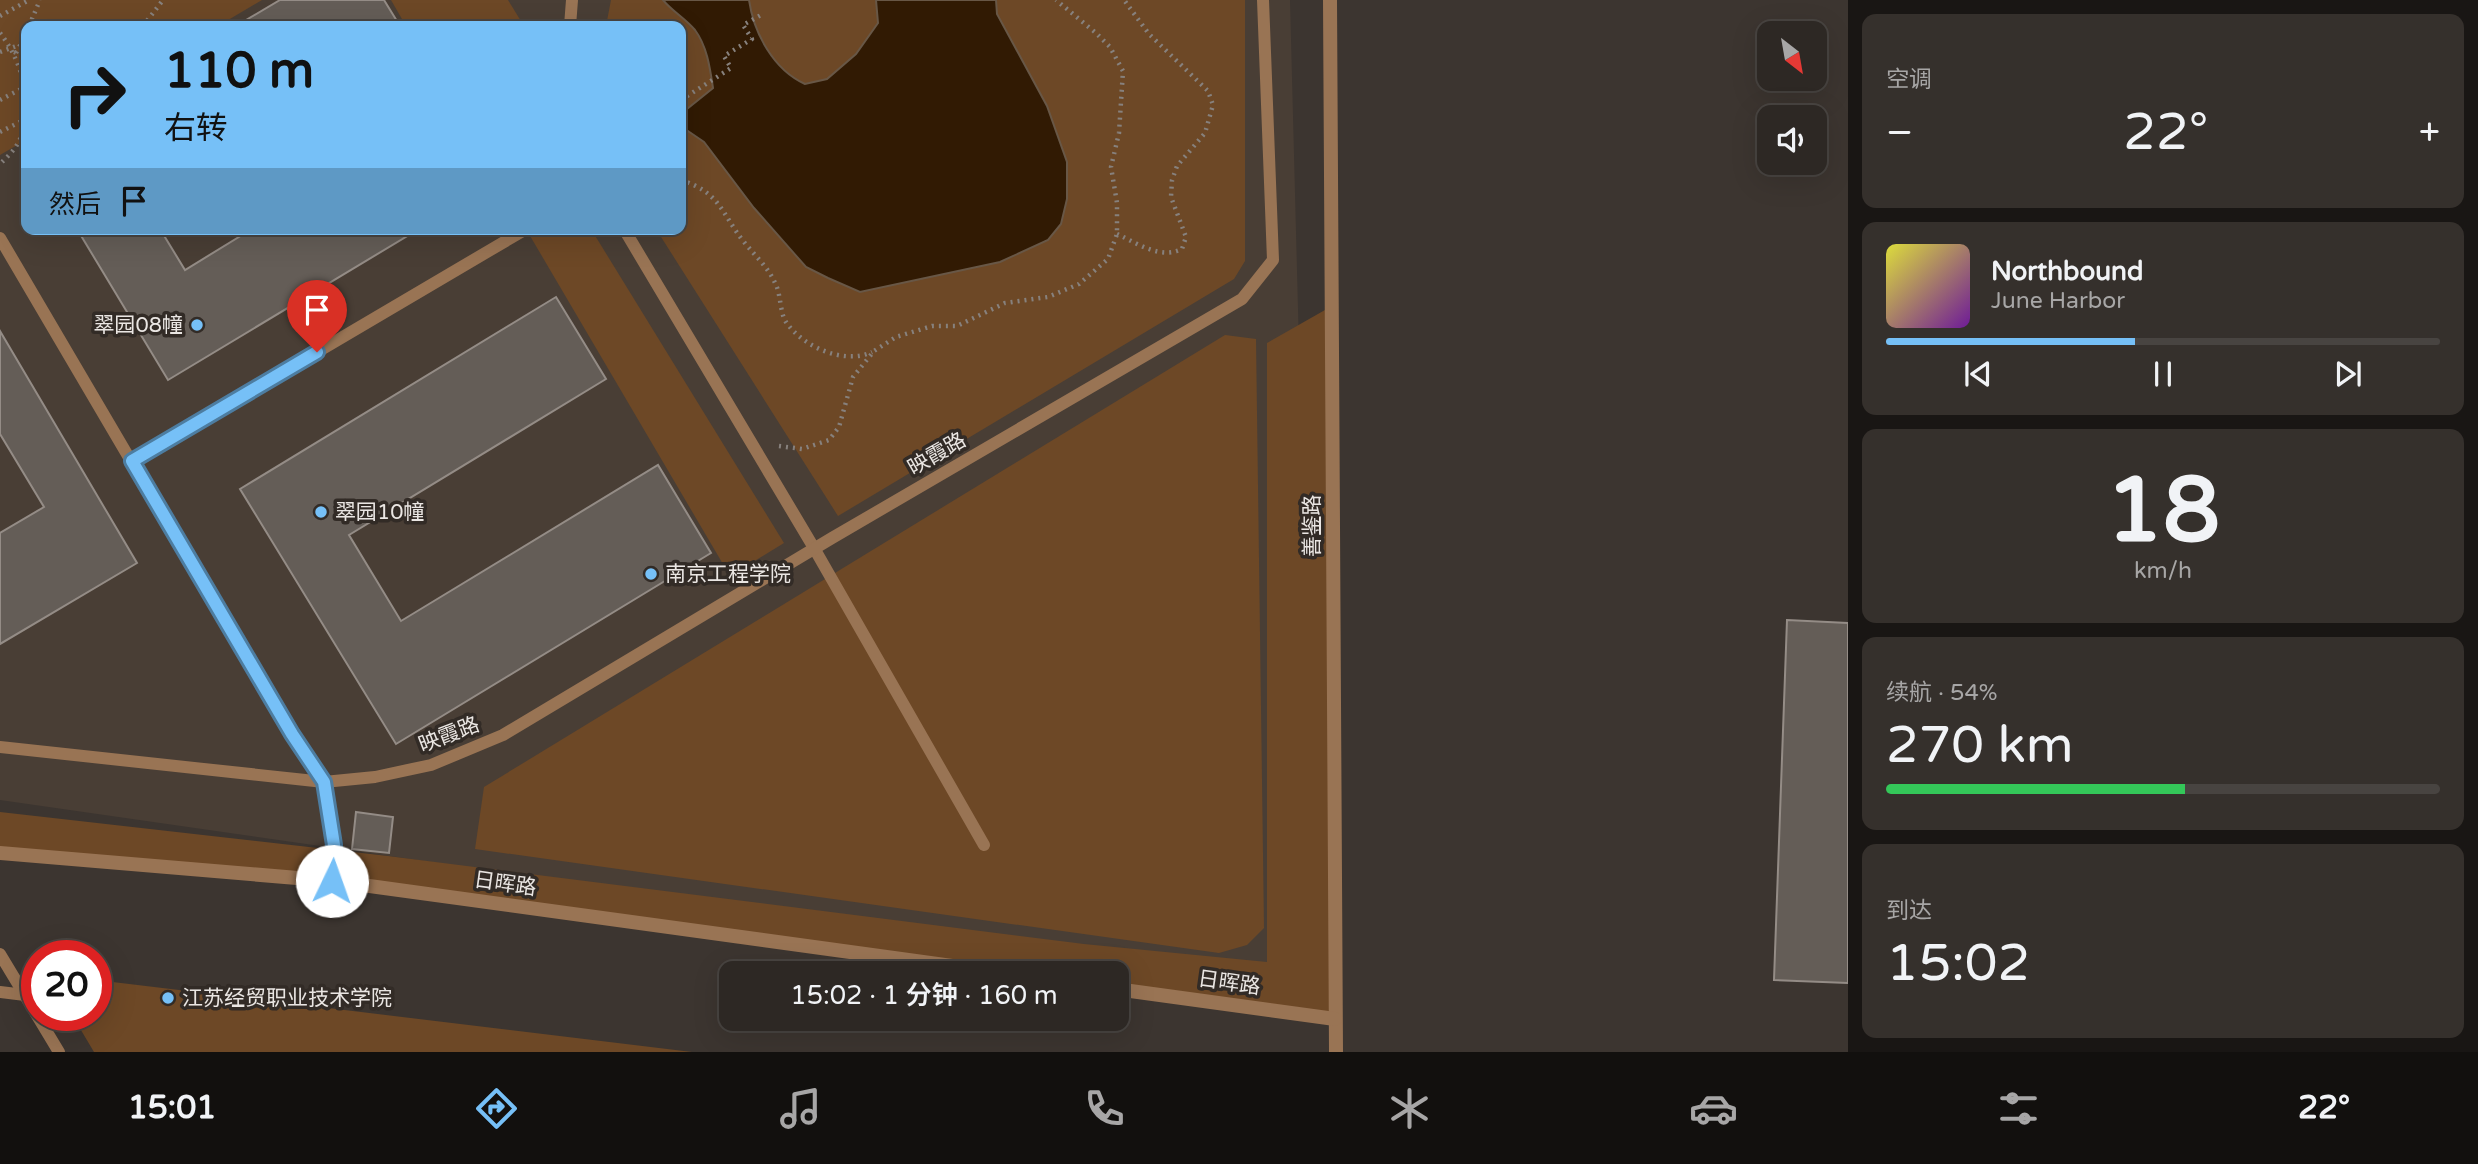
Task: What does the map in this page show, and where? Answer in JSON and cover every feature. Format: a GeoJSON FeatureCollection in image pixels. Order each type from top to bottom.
{"type":"FeatureCollection","features":[{"type":"Feature","properties":{"kind":"street","name":"善鉴路"},"geometry":{"type":"LineString","coordinates":[[1330,0],[1336,1052]]}},
{"type":"Feature","properties":{"kind":"street","name":"日晖路"},"geometry":{"type":"LineString","coordinates":[[0,853],[332,881],[915,961]]}},
{"type":"Feature","properties":{"kind":"street","name":"日晖路"},"geometry":{"type":"LineString","coordinates":[[1129,991],[1335,1018]]}},
{"type":"Feature","properties":{"kind":"lane"},"geometry":{"type":"LineString","coordinates":[[570,21],[572,0]]}},
{"type":"Feature","properties":{"kind":"lane","name":"映霞路"},"geometry":{"type":"LineString","coordinates":[[0,747],[324,782],[375,777],[431,765],[503,735],[814,548],[1242,299],[1273,260],[1263,0]]}},
{"type":"Feature","properties":{"kind":"lane"},"geometry":{"type":"LineString","coordinates":[[132,461],[516,235]]}},
{"type":"Feature","properties":{"kind":"lane"},"geometry":{"type":"LineString","coordinates":[[628,235],[758,452],[984,845]]}},
{"type":"Feature","properties":{"kind":"lane"},"geometry":{"type":"LineString","coordinates":[[0,238],[292,734],[324,782],[334,845],[332,881]]}},
{"type":"Feature","properties":{"kind":"lane"},"geometry":{"type":"LineString","coordinates":[[0,954],[21,988]]}},
{"type":"Feature","properties":{"kind":"lane"},"geometry":{"type":"LineString","coordinates":[[0,992],[21,995]]}},
{"type":"Feature","properties":{"kind":"lane"},"geometry":{"type":"LineString","coordinates":[[46,1031],[59,1052]]}},
{"type":"Feature","properties":{"kind":"path"},"geometry":{"type":"LineString","coordinates":[[0,16],[29,0]]}},
{"type":"Feature","properties":{"kind":"path"},"geometry":{"type":"LineString","coordinates":[[31,21],[40,0]]}},
{"type":"Feature","properties":{"kind":"path"},"geometry":{"type":"LineString","coordinates":[[147,21],[163,0]]}},
{"type":"Feature","properties":{"kind":"path"},"geometry":{"type":"LineString","coordinates":[[686,182],[703,189],[720,204],[744,242],[771,274],[780,295],[784,317],[800,336],[838,355],[862,356],[907,331],[932,326],[957,326],[1005,303],[1034,301],[1063,292],[1096,271],[1108,258],[1116,234],[1117,203],[1111,167],[1119,133],[1123,71],[1110,47],[1056,0]]}},
{"type":"Feature","properties":{"kind":"path"},"geometry":{"type":"LineString","coordinates":[[1116,234],[1156,252],[1167,254],[1182,249],[1186,237],[1171,197],[1172,180],[1177,166],[1205,133],[1213,105],[1208,91],[1149,34],[1124,0]]}},
{"type":"Feature","properties":{"kind":"path"},"geometry":{"type":"LineString","coordinates":[[686,97],[731,68],[724,56],[752,39],[743,25],[761,15]]}},
{"type":"Feature","properties":{"kind":"path"},"geometry":{"type":"LineString","coordinates":[[0,33],[13,50],[21,75]]}},
{"type":"Feature","properties":{"kind":"path"},"geometry":{"type":"LineString","coordinates":[[0,52],[13,50],[21,45]]}},
{"type":"Feature","properties":{"kind":"path"},"geometry":{"type":"LineString","coordinates":[[13,50],[21,54]]}},
{"type":"Feature","properties":{"kind":"path"},"geometry":{"type":"LineString","coordinates":[[0,100],[21,89]]}},
{"type":"Feature","properties":{"kind":"path"},"geometry":{"type":"LineString","coordinates":[[0,132],[21,122]]}},
{"type":"Feature","properties":{"kind":"path"},"geometry":{"type":"LineString","coordinates":[[0,164],[18,143],[21,133]]}},
{"type":"Feature","properties":{"kind":"path"},"geometry":{"type":"LineString","coordinates":[[758,452],[776,445],[788,449],[812,447],[829,440],[839,427],[853,377],[874,351]]}},
{"type":"Feature","properties":{"kind":"shaded area","name":"南京工程学院"},"geometry":{"type":"Polygon","coordinates":[[[0,0],[1290,0],[1299,347],[1306,848],[1266,970],[1220,975],[0,800],[0,0]]]}},
{"type":"Feature","properties":{"kind":"shaded area"},"geometry":{"type":"Polygon","coordinates":[[[0,0],[262,0],[226,21],[21,21],[21,143],[0,155],[0,0]]]}},
{"type":"Feature","properties":{"kind":"shaded area"},"geometry":{"type":"Polygon","coordinates":[[[391,0],[508,0],[521,21],[403,21],[391,0]]]}},
{"type":"Feature","properties":{"kind":"shaded area"},"geometry":{"type":"Polygon","coordinates":[[[611,0],[663,0],[686,21],[607,21],[611,0]]]}},
{"type":"Feature","properties":{"kind":"shaded area"},"geometry":{"type":"Polygon","coordinates":[[[663,0],[749,0],[755,26],[767,50],[784,70],[805,84],[827,79],[856,54],[878,23],[876,0],[996,0],[997,14],[1047,106],[1067,162],[1067,199],[1061,224],[1048,240],[1000,262],[860,292],[806,267],[754,208],[704,142],[686,130],[687,109],[713,88],[705,50],[699,36],[663,0]]]}},
{"type":"Feature","properties":{"kind":"shaded area"},"geometry":{"type":"Polygon","coordinates":[[[749,0],[876,0],[878,23],[856,55],[827,79],[805,85],[784,70],[767,49],[749,0]]]}},
{"type":"Feature","properties":{"kind":"shaded area"},"geometry":{"type":"Polygon","coordinates":[[[996,0],[1245,0],[1245,261],[1234,279],[838,516],[660,235],[686,235],[686,130],[704,142],[806,267],[860,292],[1000,262],[1047,106],[996,14],[996,0]]]}},
{"type":"Feature","properties":{"kind":"shaded area"},"geometry":{"type":"Polygon","coordinates":[[[686,21],[699,36],[705,50],[713,88],[687,109],[686,119],[686,21]]]}},
{"type":"Feature","properties":{"kind":"shaded area"},"geometry":{"type":"Polygon","coordinates":[[[530,235],[595,235],[784,543],[730,576],[530,235]]]}},
{"type":"Feature","properties":{"kind":"shaded area"},"geometry":{"type":"Polygon","coordinates":[[[1332,306],[1335,1019],[1129,991],[1129,961],[916,961],[333,881],[0,853],[0,812],[388,856],[1084,944],[1267,962],[1267,343],[1332,306]]]}},
{"type":"Feature","properties":{"kind":"shaded area"},"geometry":{"type":"Polygon","coordinates":[[[1225,335],[1256,339],[1264,928],[1247,945],[1219,953],[475,849],[484,787],[1225,335]]]}},
{"type":"Feature","properties":{"kind":"shaded area","name":"江苏经贸职业技术学院"},"geometry":{"type":"Polygon","coordinates":[[[112,982],[692,1052],[94,1052],[82,1031],[112,1031],[112,982]]]}},
{"type":"Feature","properties":{"kind":"building"},"geometry":{"type":"Polygon","coordinates":[[[280,0],[384,0],[397,21],[244,21],[280,0]]]}},
{"type":"Feature","properties":{"kind":"building","name":"翠园08幢"},"geometry":{"type":"Polygon","coordinates":[[[81,235],[164,235],[185,270],[242,235],[409,235],[168,380],[81,235]]]}},
{"type":"Feature","properties":{"kind":"building","name":"翠园10幢"},"geometry":{"type":"Polygon","coordinates":[[[556,297],[606,379],[349,535],[401,621],[658,465],[711,553],[396,744],[240,489],[556,297]]]}},
{"type":"Feature","properties":{"kind":"building"},"geometry":{"type":"Polygon","coordinates":[[[0,331],[137,563],[0,644],[0,533],[44,507],[0,434],[0,331]]]}},
{"type":"Feature","properties":{"kind":"building"},"geometry":{"type":"Polygon","coordinates":[[[1787,620],[1848,623],[1848,983],[1774,980],[1787,620]]]}},
{"type":"Feature","properties":{"kind":"building"},"geometry":{"type":"Polygon","coordinates":[[[356,812],[393,817],[389,853],[352,849],[356,812]]]}},
{"type":"Feature","properties":{"kind":"place","name":"翠园08幢"},"geometry":{"type":"Point","coordinates":[197,325]}},
{"type":"Feature","properties":{"kind":"place","name":"翠园10幢"},"geometry":{"type":"Point","coordinates":[321,512]}},
{"type":"Feature","properties":{"kind":"place","name":"南京工程学院"},"geometry":{"type":"Point","coordinates":[651,574]}},
{"type":"Feature","properties":{"kind":"place","name":"江苏经贸职业技术学院"},"geometry":{"type":"Point","coordinates":[168,998]}},
{"type":"Feature","properties":{"kind":"route"},"geometry":{"type":"LineString","coordinates":[[317,352],[132,461],[292,734],[324,782],[334,845],[332,881]]}}]}
